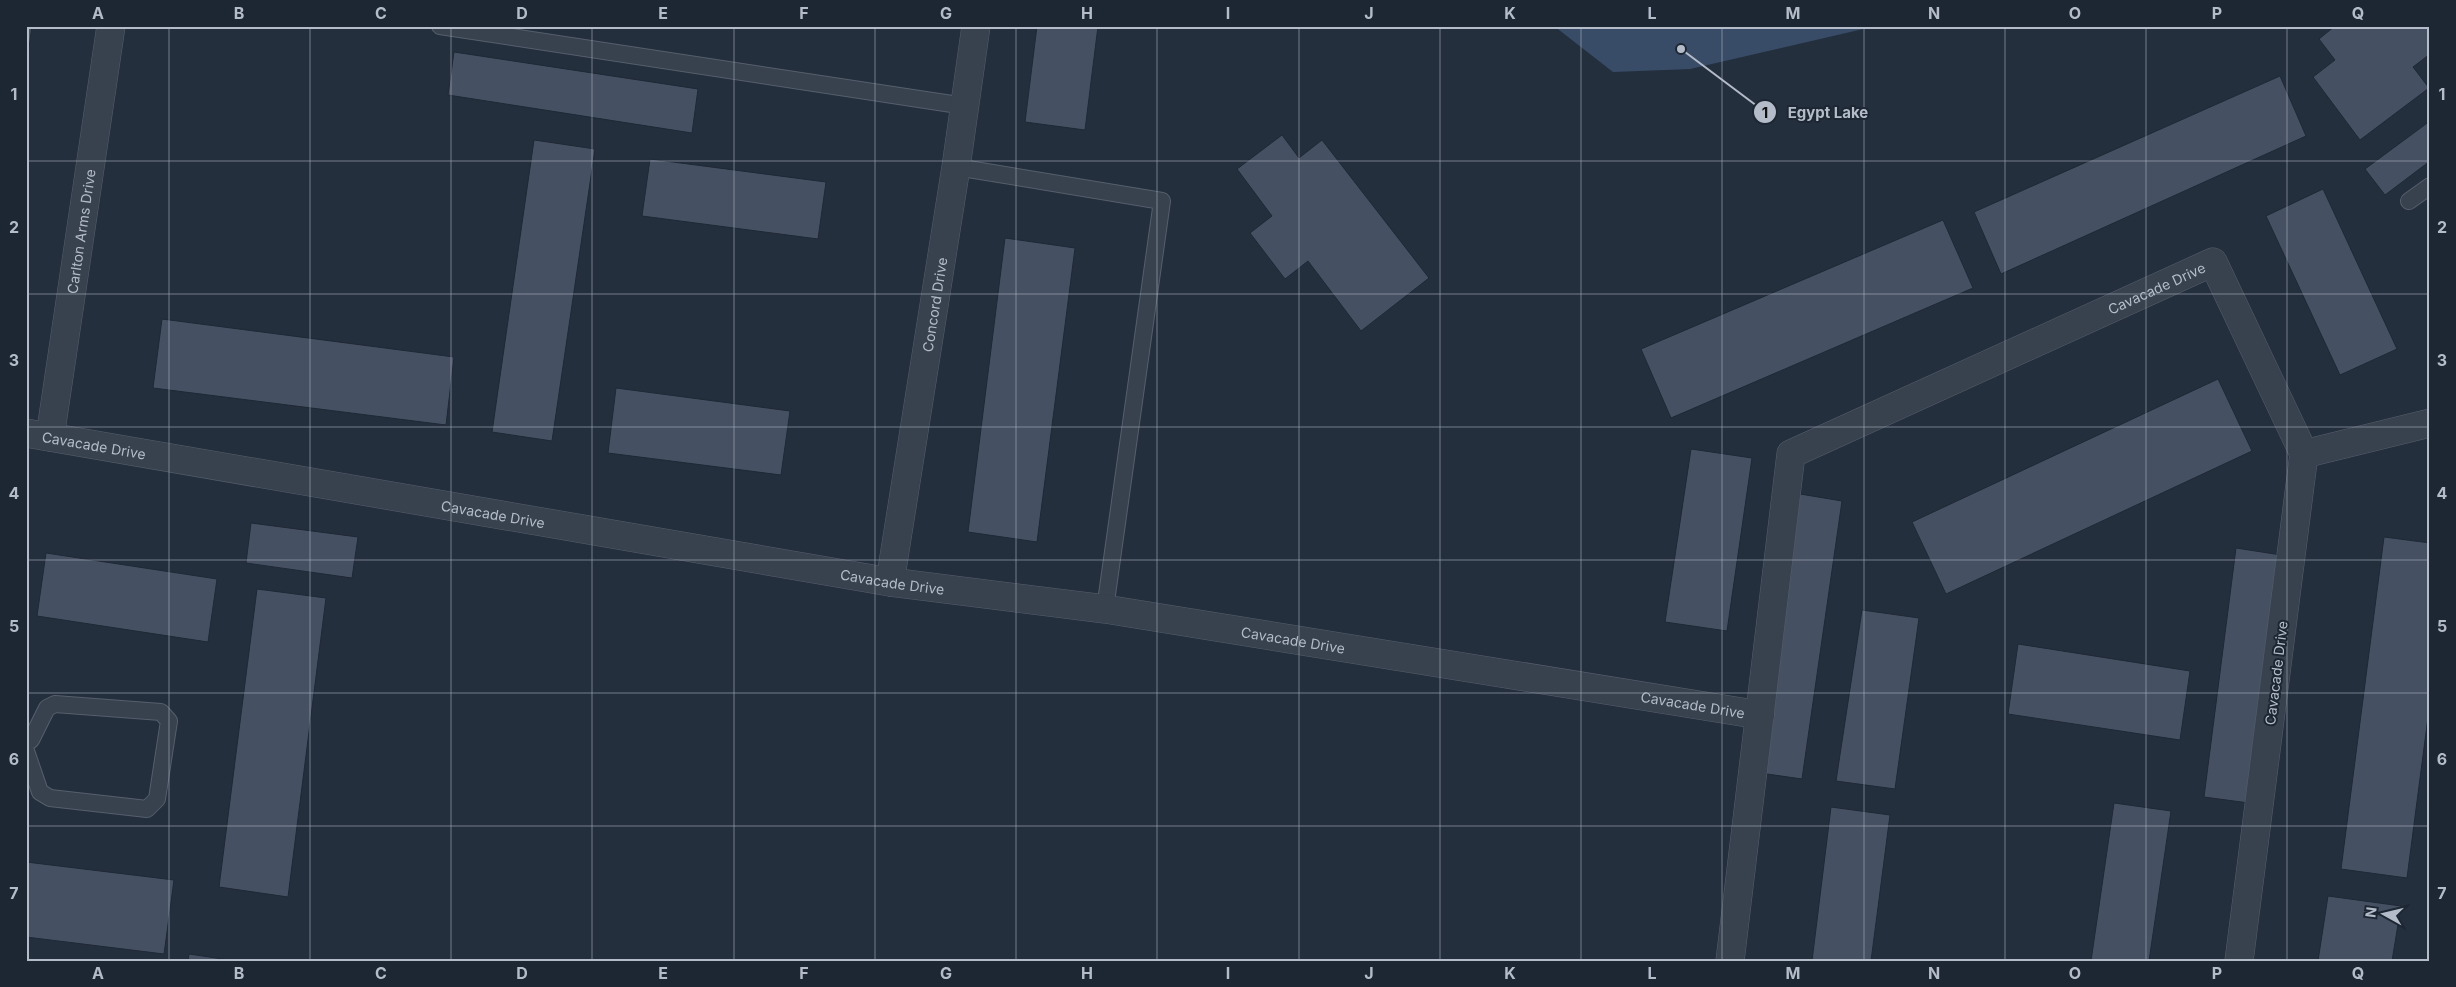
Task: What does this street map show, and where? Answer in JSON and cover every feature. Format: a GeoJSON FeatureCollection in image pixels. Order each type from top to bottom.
{"type":"FeatureCollection","features":[{"type":"Feature","properties":{"kind":"street","name":"Carlton Arms Drive"},"geometry":{"type":"LineString","coordinates":[[38,435],[111,26]]}},
{"type":"Feature","properties":{"kind":"street","name":"Concord Drive"},"geometry":{"type":"LineString","coordinates":[[890,582],[966,106],[976,26]]}},
{"type":"Feature","properties":{"kind":"street","name":"Cavacade Drive"},"geometry":{"type":"LineString","coordinates":[[1730,961],[1791,454],[2213,262],[2304,454],[2238,961]]}},
{"type":"Feature","properties":{"kind":"street"},"geometry":{"type":"LineString","coordinates":[[2304,454],[2430,423]]}},
{"type":"Feature","properties":{"kind":"street","name":"Cavacade Drive"},"geometry":{"type":"LineString","coordinates":[[38,435],[890,582],[1105,609],[1760,715]]}},
{"type":"Feature","properties":{"kind":"lane"},"geometry":{"type":"LineString","coordinates":[[440,26],[966,106]]}},
{"type":"Feature","properties":{"kind":"lane"},"geometry":{"type":"LineString","coordinates":[[956,167],[1162,201],[1105,609]]}},
{"type":"Feature","properties":{"kind":"lane"},"geometry":{"type":"LineString","coordinates":[[2409,201],[2430,186]]}},
{"type":"Feature","properties":{"kind":"lane"},"geometry":{"type":"LineString","coordinates":[[26,743],[31,740],[47,708],[55,704],[161,712],[169,721],[158,798],[147,809],[50,798],[40,792],[26,751]]}},
{"type":"Feature","properties":{"kind":"water"},"geometry":{"type":"Polygon","coordinates":[[[1554,26],[1876,26],[1690,69],[1613,72],[1554,26]]]}},
{"type":"Feature","properties":{"kind":"building"},"geometry":{"type":"Polygon","coordinates":[[[26,26],[32,26],[26,70],[26,26]]]}},
{"type":"Feature","properties":{"kind":"building"},"geometry":{"type":"Polygon","coordinates":[[[1037,26],[1098,26],[1085,130],[1025,122],[1037,26]]]}},
{"type":"Feature","properties":{"kind":"building"},"geometry":{"type":"Polygon","coordinates":[[[2335,26],[2430,26],[2430,54],[2413,67],[2429,88],[2360,140],[2313,77],[2335,60],[2319,39],[2335,26]]]}},
{"type":"Feature","properties":{"kind":"building"},"geometry":{"type":"Polygon","coordinates":[[[454,52],[698,89],[692,133],[448,95],[454,52]]]}},
{"type":"Feature","properties":{"kind":"building"},"geometry":{"type":"Polygon","coordinates":[[[2280,76],[2306,136],[2001,274],[1974,212],[2280,76]]]}},
{"type":"Feature","properties":{"kind":"building"},"geometry":{"type":"Polygon","coordinates":[[[2430,121],[2430,161],[2385,195],[2365,169],[2430,121]]]}},
{"type":"Feature","properties":{"kind":"building"},"geometry":{"type":"Polygon","coordinates":[[[1282,135],[1299,158],[1322,140],[1429,278],[1361,331],[1308,261],[1285,279],[1250,233],[1272,216],[1237,169],[1282,135]]]}},
{"type":"Feature","properties":{"kind":"building"},"geometry":{"type":"Polygon","coordinates":[[[534,140],[595,149],[552,441],[492,432],[534,140]]]}},
{"type":"Feature","properties":{"kind":"building"},"geometry":{"type":"Polygon","coordinates":[[[650,159],[826,182],[818,239],[642,216],[650,159]]]}},
{"type":"Feature","properties":{"kind":"building"},"geometry":{"type":"Polygon","coordinates":[[[2323,189],[2397,349],[2340,375],[2266,216],[2323,189]]]}},
{"type":"Feature","properties":{"kind":"building"},"geometry":{"type":"Polygon","coordinates":[[[1943,220],[1973,288],[1671,418],[1641,349],[1943,220]]]}},
{"type":"Feature","properties":{"kind":"building"},"geometry":{"type":"Polygon","coordinates":[[[1005,238],[1075,248],[1037,542],[968,532],[1005,238]]]}},
{"type":"Feature","properties":{"kind":"building"},"geometry":{"type":"Polygon","coordinates":[[[162,319],[454,357],[446,425],[153,388],[162,319]]]}},
{"type":"Feature","properties":{"kind":"building"},"geometry":{"type":"Polygon","coordinates":[[[2218,379],[2252,451],[1946,594],[1912,522],[2218,379]]]}},
{"type":"Feature","properties":{"kind":"building"},"geometry":{"type":"Polygon","coordinates":[[[616,388],[790,411],[781,475],[608,453],[616,388]]]}},
{"type":"Feature","properties":{"kind":"building"},"geometry":{"type":"Polygon","coordinates":[[[1691,449],[1752,458],[1727,631],[1665,622],[1691,449]]]}},
{"type":"Feature","properties":{"kind":"building"},"geometry":{"type":"Polygon","coordinates":[[[1800,494],[1842,501],[1802,779],[1760,773],[1800,494]]]}},
{"type":"Feature","properties":{"kind":"building"},"geometry":{"type":"Polygon","coordinates":[[[251,523],[358,537],[352,578],[246,563],[251,523]]]}},
{"type":"Feature","properties":{"kind":"building"},"geometry":{"type":"Polygon","coordinates":[[[2384,537],[2430,543],[2430,702],[2407,878],[2341,869],[2384,537]]]}},
{"type":"Feature","properties":{"kind":"building"},"geometry":{"type":"Polygon","coordinates":[[[2236,548],[2281,555],[2249,803],[2204,797],[2236,548]]]}},
{"type":"Feature","properties":{"kind":"building"},"geometry":{"type":"Polygon","coordinates":[[[46,553],[217,579],[208,642],[37,616],[46,553]]]}},
{"type":"Feature","properties":{"kind":"building"},"geometry":{"type":"Polygon","coordinates":[[[257,589],[326,598],[288,897],[219,887],[257,589]]]}},
{"type":"Feature","properties":{"kind":"building"},"geometry":{"type":"Polygon","coordinates":[[[1862,610],[1919,618],[1895,789],[1836,781],[1862,610]]]}},
{"type":"Feature","properties":{"kind":"building"},"geometry":{"type":"Polygon","coordinates":[[[2018,644],[2190,671],[2180,740],[2008,714],[2018,644]]]}},
{"type":"Feature","properties":{"kind":"building"},"geometry":{"type":"Polygon","coordinates":[[[2114,803],[2171,811],[2149,961],[2091,961],[2114,803]]]}},
{"type":"Feature","properties":{"kind":"building"},"geometry":{"type":"Polygon","coordinates":[[[1831,807],[1890,815],[1871,961],[1812,961],[1831,807]]]}},
{"type":"Feature","properties":{"kind":"building"},"geometry":{"type":"Polygon","coordinates":[[[26,862],[174,880],[164,954],[26,937],[26,862]]]}},
{"type":"Feature","properties":{"kind":"building"},"geometry":{"type":"Polygon","coordinates":[[[2328,896],[2401,906],[2392,961],[2318,961],[2328,896]]]}},
{"type":"Feature","properties":{"kind":"building"},"geometry":{"type":"Polygon","coordinates":[[[189,954],[236,961],[188,961],[189,954]]]}},
{"type":"Feature","properties":{"kind":"place","name":"Egypt Lake"},"geometry":{"type":"Point","coordinates":[1681,49]}}]}
